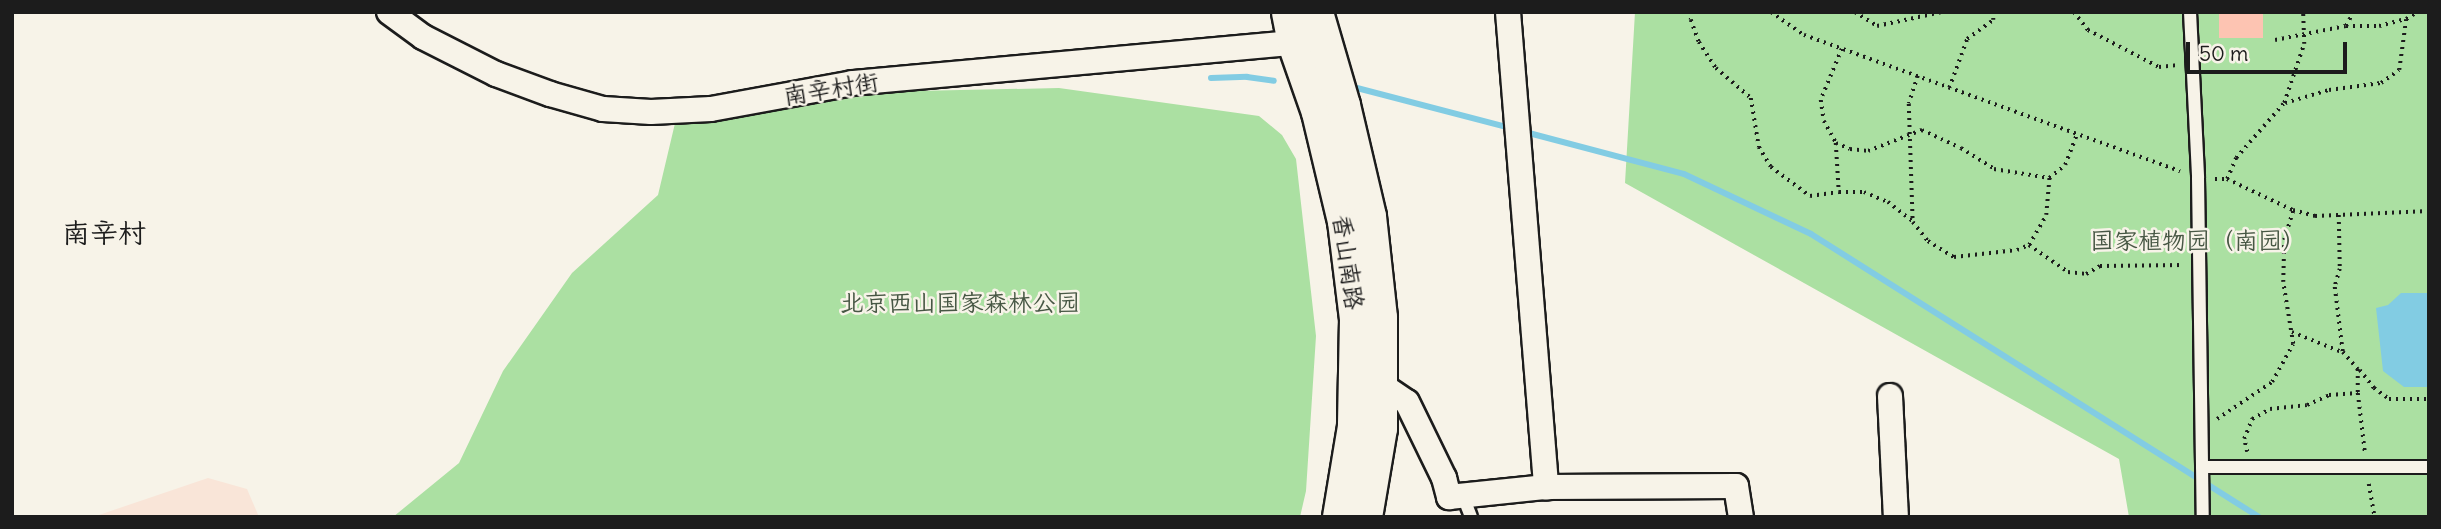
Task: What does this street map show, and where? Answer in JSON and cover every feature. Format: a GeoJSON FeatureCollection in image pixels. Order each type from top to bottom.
{"type":"FeatureCollection","features":[{"type":"Feature","properties":{"kind":"street","name":"南辛村街"},"geometry":{"type":"LineString","coordinates":[[389,12],[423,37],[496,74],[550,94],[603,109],[651,112],[711,109],[852,83],[1291,28]]}},
{"type":"Feature","properties":{"kind":"street","name":"香山南路"},"geometry":{"type":"LineString","coordinates":[[1316,12],[1343,105],[1369,216],[1380,317],[1380,428],[1365,517]]}},
{"type":"Feature","properties":{"kind":"street"},"geometry":{"type":"LineString","coordinates":[[1508,12],[1546,487]]}},
{"type":"Feature","properties":{"kind":"street","name":"香山南路"},"geometry":{"type":"LineString","coordinates":[[1291,28],[1318,112],[1343,220],[1356,319],[1354,426],[1339,517]]}},
{"type":"Feature","properties":{"kind":"street"},"geometry":{"type":"LineString","coordinates":[[1380,384],[1408,402],[1444,478],[1449,497],[1467,506],[1546,487],[1736,486],[1741,517]]}},
{"type":"Feature","properties":{"kind":"street"},"geometry":{"type":"LineString","coordinates":[[1890,396],[1896,517]]}},
{"type":"Feature","properties":{"kind":"lane"},"geometry":{"type":"LineString","coordinates":[[2190,12],[2198,178],[2203,517]]}},
{"type":"Feature","properties":{"kind":"lane"},"geometry":{"type":"LineString","coordinates":[[2202,467],[2429,467]]}},
{"type":"Feature","properties":{"kind":"path"},"geometry":{"type":"LineString","coordinates":[[1692,12],[1691,20],[1699,42],[1716,68],[1751,98],[1759,147],[1771,167],[1810,196],[1864,192],[1888,202],[1913,222],[1928,241],[1954,257],[2017,250],[2029,245],[2046,215],[2049,178],[2065,165],[2077,134]]}},
{"type":"Feature","properties":{"kind":"path"},"geometry":{"type":"LineString","coordinates":[[1771,12],[1804,35],[2198,178],[2227,179],[2293,210],[2315,216],[2429,211]]}},
{"type":"Feature","properties":{"kind":"path"},"geometry":{"type":"LineString","coordinates":[[1855,12],[1877,26],[1942,12]]}},
{"type":"Feature","properties":{"kind":"path"},"geometry":{"type":"LineString","coordinates":[[1949,88],[1967,39],[1993,20],[1993,12]]}},
{"type":"Feature","properties":{"kind":"path"},"geometry":{"type":"LineString","coordinates":[[2074,12],[2088,30],[2159,67],[2193,64]]}},
{"type":"Feature","properties":{"kind":"path"},"geometry":{"type":"LineString","coordinates":[[2227,179],[2236,158],[2284,103],[2298,70],[2304,33],[2304,12]]}},
{"type":"Feature","properties":{"kind":"path"},"geometry":{"type":"LineString","coordinates":[[2346,26],[2353,12]]}},
{"type":"Feature","properties":{"kind":"path"},"geometry":{"type":"LineString","coordinates":[[2275,40],[2346,26],[2379,26],[2406,19],[2417,12]]}},
{"type":"Feature","properties":{"kind":"path"},"geometry":{"type":"LineString","coordinates":[[2284,103],[2329,90],[2381,83],[2399,70],[2406,19]]}},
{"type":"Feature","properties":{"kind":"path"},"geometry":{"type":"LineString","coordinates":[[1839,192],[1836,143],[1824,121],[1821,100],[1842,49]]}},
{"type":"Feature","properties":{"kind":"path"},"geometry":{"type":"LineString","coordinates":[[1913,222],[1909,104],[1918,76]]}},
{"type":"Feature","properties":{"kind":"path"},"geometry":{"type":"LineString","coordinates":[[1836,143],[1850,149],[1868,151],[1922,130],[1961,148],[1994,169],[2049,178]]}},
{"type":"Feature","properties":{"kind":"path"},"geometry":{"type":"LineString","coordinates":[[2202,429],[2272,382],[2293,344],[2283,282],[2284,240],[2293,210]]}},
{"type":"Feature","properties":{"kind":"path"},"geometry":{"type":"LineString","coordinates":[[2339,215],[2340,269],[2334,287],[2343,352]]}},
{"type":"Feature","properties":{"kind":"path"},"geometry":{"type":"LineString","coordinates":[[2029,245],[2068,272],[2086,274],[2100,266],[2199,265]]}},
{"type":"Feature","properties":{"kind":"path"},"geometry":{"type":"LineString","coordinates":[[2292,332],[2343,352],[2374,388],[2389,399],[2429,399]]}},
{"type":"Feature","properties":{"kind":"path"},"geometry":{"type":"LineString","coordinates":[[2358,369],[2366,467],[2375,517]]}},
{"type":"Feature","properties":{"kind":"path"},"geometry":{"type":"LineString","coordinates":[[2251,467],[2244,439],[2252,419],[2270,409],[2307,405],[2329,395],[2358,393]]}},
{"type":"Feature","properties":{"kind":"shaded area"},"geometry":{"type":"Polygon","coordinates":[[[208,478],[247,489],[259,517],[93,517],[208,478]]]}},
{"type":"Feature","properties":{"kind":"green space","name":"国家植物园（南园）"},"geometry":{"type":"Polygon","coordinates":[[[1635,12],[2429,12],[2429,517],[2129,517],[2119,459],[1625,183],[1635,12]]]}},
{"type":"Feature","properties":{"kind":"green space","name":"北京西山国家森林公园"},"geometry":{"type":"Polygon","coordinates":[[[1059,88],[1259,116],[1282,135],[1296,159],[1316,336],[1306,491],[1300,517],[393,517],[459,463],[503,371],[572,273],[658,195],[676,119],[727,120],[784,106],[869,92],[1059,88]]]}},
{"type":"Feature","properties":{"kind":"water"},"geometry":{"type":"Polygon","coordinates":[[[2401,293],[2429,293],[2429,387],[2404,387],[2383,371],[2376,308],[2388,305],[2401,293]]]}},
{"type":"Feature","properties":{"kind":"building"},"geometry":{"type":"Polygon","coordinates":[[[2219,12],[2263,12],[2263,38],[2219,38],[2219,12]]]}},
{"type":"Feature","properties":{"kind":"waterway"},"geometry":{"type":"LineString","coordinates":[[1211,78],[1247,77],[1274,81]]}},
{"type":"Feature","properties":{"kind":"waterway"},"geometry":{"type":"LineString","coordinates":[[1357,88],[1511,128]]}},
{"type":"Feature","properties":{"kind":"waterway"},"geometry":{"type":"LineString","coordinates":[[1525,132],[1684,174],[1811,234],[2259,517]]}},
{"type":"Feature","properties":{"kind":"district","name":"南辛村"},"geometry":{"type":"Point","coordinates":[104,233]}}]}
